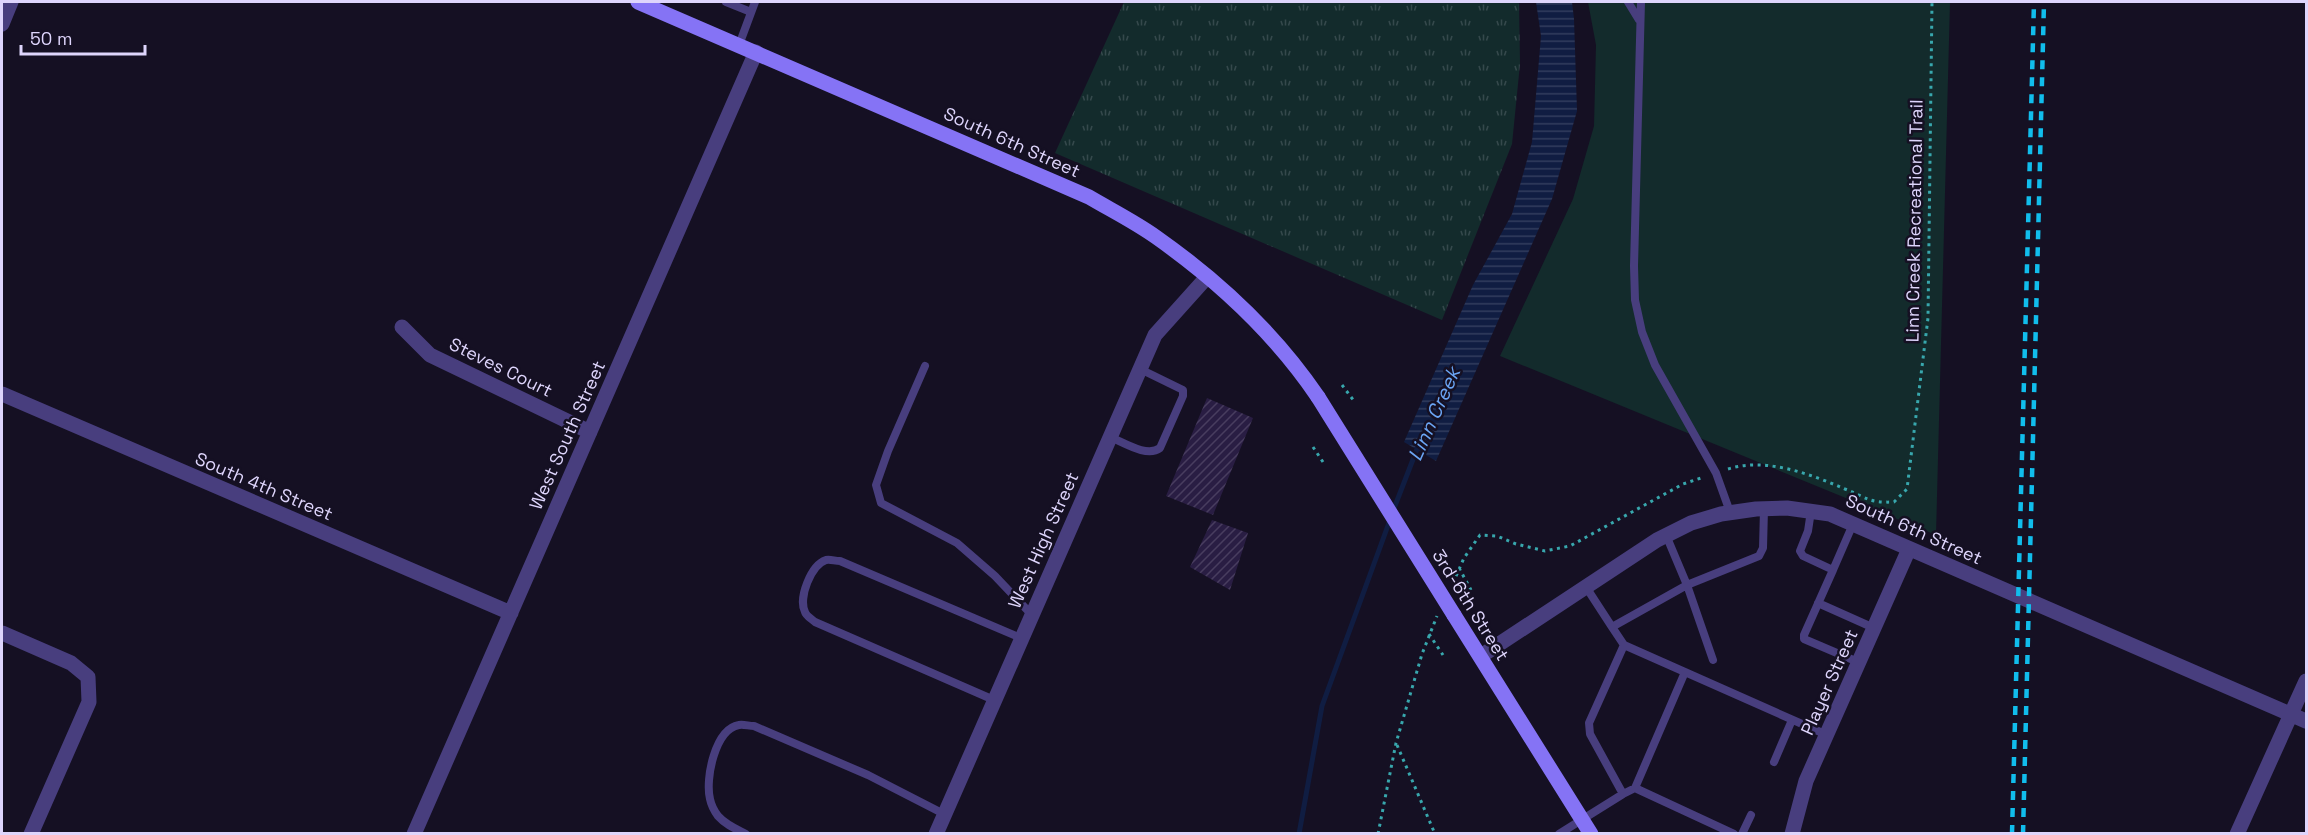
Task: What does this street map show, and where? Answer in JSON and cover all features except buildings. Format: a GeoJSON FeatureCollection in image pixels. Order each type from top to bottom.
{"type":"FeatureCollection","features":[{"type":"Feature","properties":{"kind":"main road","name":"South 6th Street"},"geometry":{"type":"LineString","coordinates":[[638,2],[1089,197],[1155,236],[1207,277],[1255,321],[1304,377],[1318,397]]}},
{"type":"Feature","properties":{"kind":"main road","name":"3rd-6th Street"},"geometry":{"type":"LineString","coordinates":[[1318,397],[1447,612],[1481,656],[1591,834]]}},
{"type":"Feature","properties":{"kind":"street"},"geometry":{"type":"LineString","coordinates":[[2,24],[12,2]]}},
{"type":"Feature","properties":{"kind":"street","name":"West South Street"},"geometry":{"type":"LineString","coordinates":[[414,834],[756,52]]}},
{"type":"Feature","properties":{"kind":"street","name":"West High Street"},"geometry":{"type":"LineString","coordinates":[[936,834],[1155,335],[1207,277]]}},
{"type":"Feature","properties":{"kind":"street","name":"Steves Court"},"geometry":{"type":"LineString","coordinates":[[402,327],[430,355],[590,432]]}},
{"type":"Feature","properties":{"kind":"street","name":"South 4th Street"},"geometry":{"type":"LineString","coordinates":[[2,394],[511,613]]}},
{"type":"Feature","properties":{"kind":"street","name":"South 6th Street"},"geometry":{"type":"LineString","coordinates":[[1481,656],[1666,535],[1691,523],[1730,512],[1787,508],[1830,514],[2307,721]]}},
{"type":"Feature","properties":{"kind":"street","name":"Player Street"},"geometry":{"type":"LineString","coordinates":[[1792,834],[1806,781],[1909,549]]}},
{"type":"Feature","properties":{"kind":"street"},"geometry":{"type":"LineString","coordinates":[[2,633],[71,663],[88,677],[90,702],[31,834]]}},
{"type":"Feature","properties":{"kind":"street"},"geometry":{"type":"LineString","coordinates":[[2237,834],[2307,681]]}},
{"type":"Feature","properties":{"kind":"lane"},"geometry":{"type":"LineString","coordinates":[[726,2],[751,12]]}},
{"type":"Feature","properties":{"kind":"lane"},"geometry":{"type":"LineString","coordinates":[[739,45],[755,2]]}},
{"type":"Feature","properties":{"kind":"lane"},"geometry":{"type":"LineString","coordinates":[[1628,2],[1640,22]]}},
{"type":"Feature","properties":{"kind":"lane"},"geometry":{"type":"LineString","coordinates":[[1641,2],[1635,300],[1642,332],[1655,365],[1716,473],[1730,512]]}},
{"type":"Feature","properties":{"kind":"lane"},"geometry":{"type":"LineString","coordinates":[[925,366],[876,484],[881,502],[957,543],[995,576],[1031,614]]}},
{"type":"Feature","properties":{"kind":"lane"},"geometry":{"type":"LineString","coordinates":[[1110,437],[1147,452],[1155,452],[1160,448],[1183,396],[1183,390],[1177,386],[1140,369]]}},
{"type":"Feature","properties":{"kind":"lane"},"geometry":{"type":"LineString","coordinates":[[1612,627],[1687,585],[1759,556],[1763,548],[1764,509]]}},
{"type":"Feature","properties":{"kind":"lane"},"geometry":{"type":"LineString","coordinates":[[1811,511],[1808,531],[1800,551],[1803,556],[1833,570]]}},
{"type":"Feature","properties":{"kind":"lane"},"geometry":{"type":"LineString","coordinates":[[1853,524],[1804,639],[1858,662]]}},
{"type":"Feature","properties":{"kind":"lane"},"geometry":{"type":"LineString","coordinates":[[1666,535],[1687,585],[1713,660]]}},
{"type":"Feature","properties":{"kind":"lane"},"geometry":{"type":"LineString","coordinates":[[994,700],[815,622],[805,613],[802,602],[810,577],[819,564],[827,559],[840,561],[1021,638]]}},
{"type":"Feature","properties":{"kind":"lane"},"geometry":{"type":"LineString","coordinates":[[1586,587],[1624,645],[1827,735]]}},
{"type":"Feature","properties":{"kind":"lane"},"geometry":{"type":"LineString","coordinates":[[1818,603],[1874,628]]}},
{"type":"Feature","properties":{"kind":"lane"},"geometry":{"type":"LineString","coordinates":[[1623,794],[1590,734],[1589,723],[1624,645]]}},
{"type":"Feature","properties":{"kind":"lane"},"geometry":{"type":"LineString","coordinates":[[1559,834],[1635,788],[1685,672]]}},
{"type":"Feature","properties":{"kind":"lane"},"geometry":{"type":"LineString","coordinates":[[1774,762],[1792,720]]}},
{"type":"Feature","properties":{"kind":"lane"},"geometry":{"type":"LineString","coordinates":[[746,834],[730,826],[718,816],[710,800],[710,771],[717,747],[726,732],[739,725],[753,726],[868,775],[944,814]]}},
{"type":"Feature","properties":{"kind":"lane"},"geometry":{"type":"LineString","coordinates":[[1635,788],[1734,834]]}},
{"type":"Feature","properties":{"kind":"lane"},"geometry":{"type":"LineString","coordinates":[[1742,834],[1751,814]]}},
{"type":"Feature","properties":{"kind":"path","name":"Linn Creek Recreational Trail"},"geometry":{"type":"LineString","coordinates":[[1450,588],[1480,535],[1497,536],[1516,544],[1545,551],[1570,546],[1683,484],[1732,468],[1770,465],[1817,478],[1873,502],[1894,502],[1907,489],[1928,318],[1932,2]]}},
{"type":"Feature","properties":{"kind":"path"},"geometry":{"type":"LineString","coordinates":[[1342,385],[1354,401]]}},
{"type":"Feature","properties":{"kind":"path"},"geometry":{"type":"LineString","coordinates":[[1313,447],[1325,465]]}},
{"type":"Feature","properties":{"kind":"path"},"geometry":{"type":"LineString","coordinates":[[1460,568],[1471,590]]}},
{"type":"Feature","properties":{"kind":"path"},"geometry":{"type":"LineString","coordinates":[[1378,834],[1396,743],[1429,634],[1447,612]]}},
{"type":"Feature","properties":{"kind":"path"},"geometry":{"type":"LineString","coordinates":[[1429,634],[1443,655]]}},
{"type":"Feature","properties":{"kind":"path"},"geometry":{"type":"LineString","coordinates":[[1396,743],[1435,834]]}},
{"type":"Feature","properties":{"kind":"green space"},"geometry":{"type":"Polygon","coordinates":[[[1124,2],[1519,2],[1520,64],[1512,144],[1442,320],[1055,153],[1124,2]]]}},
{"type":"Feature","properties":{"kind":"green space"},"geometry":{"type":"Polygon","coordinates":[[[1588,2],[1950,2],[1936,535],[1500,356],[1573,199],[1594,126],[1596,45],[1588,2]]]}},
{"type":"Feature","properties":{"kind":"water"},"geometry":{"type":"Polygon","coordinates":[[[1536,2],[1572,2],[1577,111],[1552,199],[1436,461],[1404,442],[1473,285],[1512,214],[1532,142],[1541,36],[1536,2]]]}},
{"type":"Feature","properties":{"kind":"waterway","name":"Linn Creek"},"geometry":{"type":"LineString","coordinates":[[1393,511],[1419,444]]}},
{"type":"Feature","properties":{"kind":"waterway","name":"Linn Creek"},"geometry":{"type":"LineString","coordinates":[[1299,834],[1322,706],[1390,520]]}},
{"type":"Feature","properties":{"kind":"railway"},"geometry":{"type":"LineString","coordinates":[[2012,834],[2034,2]]}},
{"type":"Feature","properties":{"kind":"railway"},"geometry":{"type":"LineString","coordinates":[[2023,834],[2044,2]]}}]}
